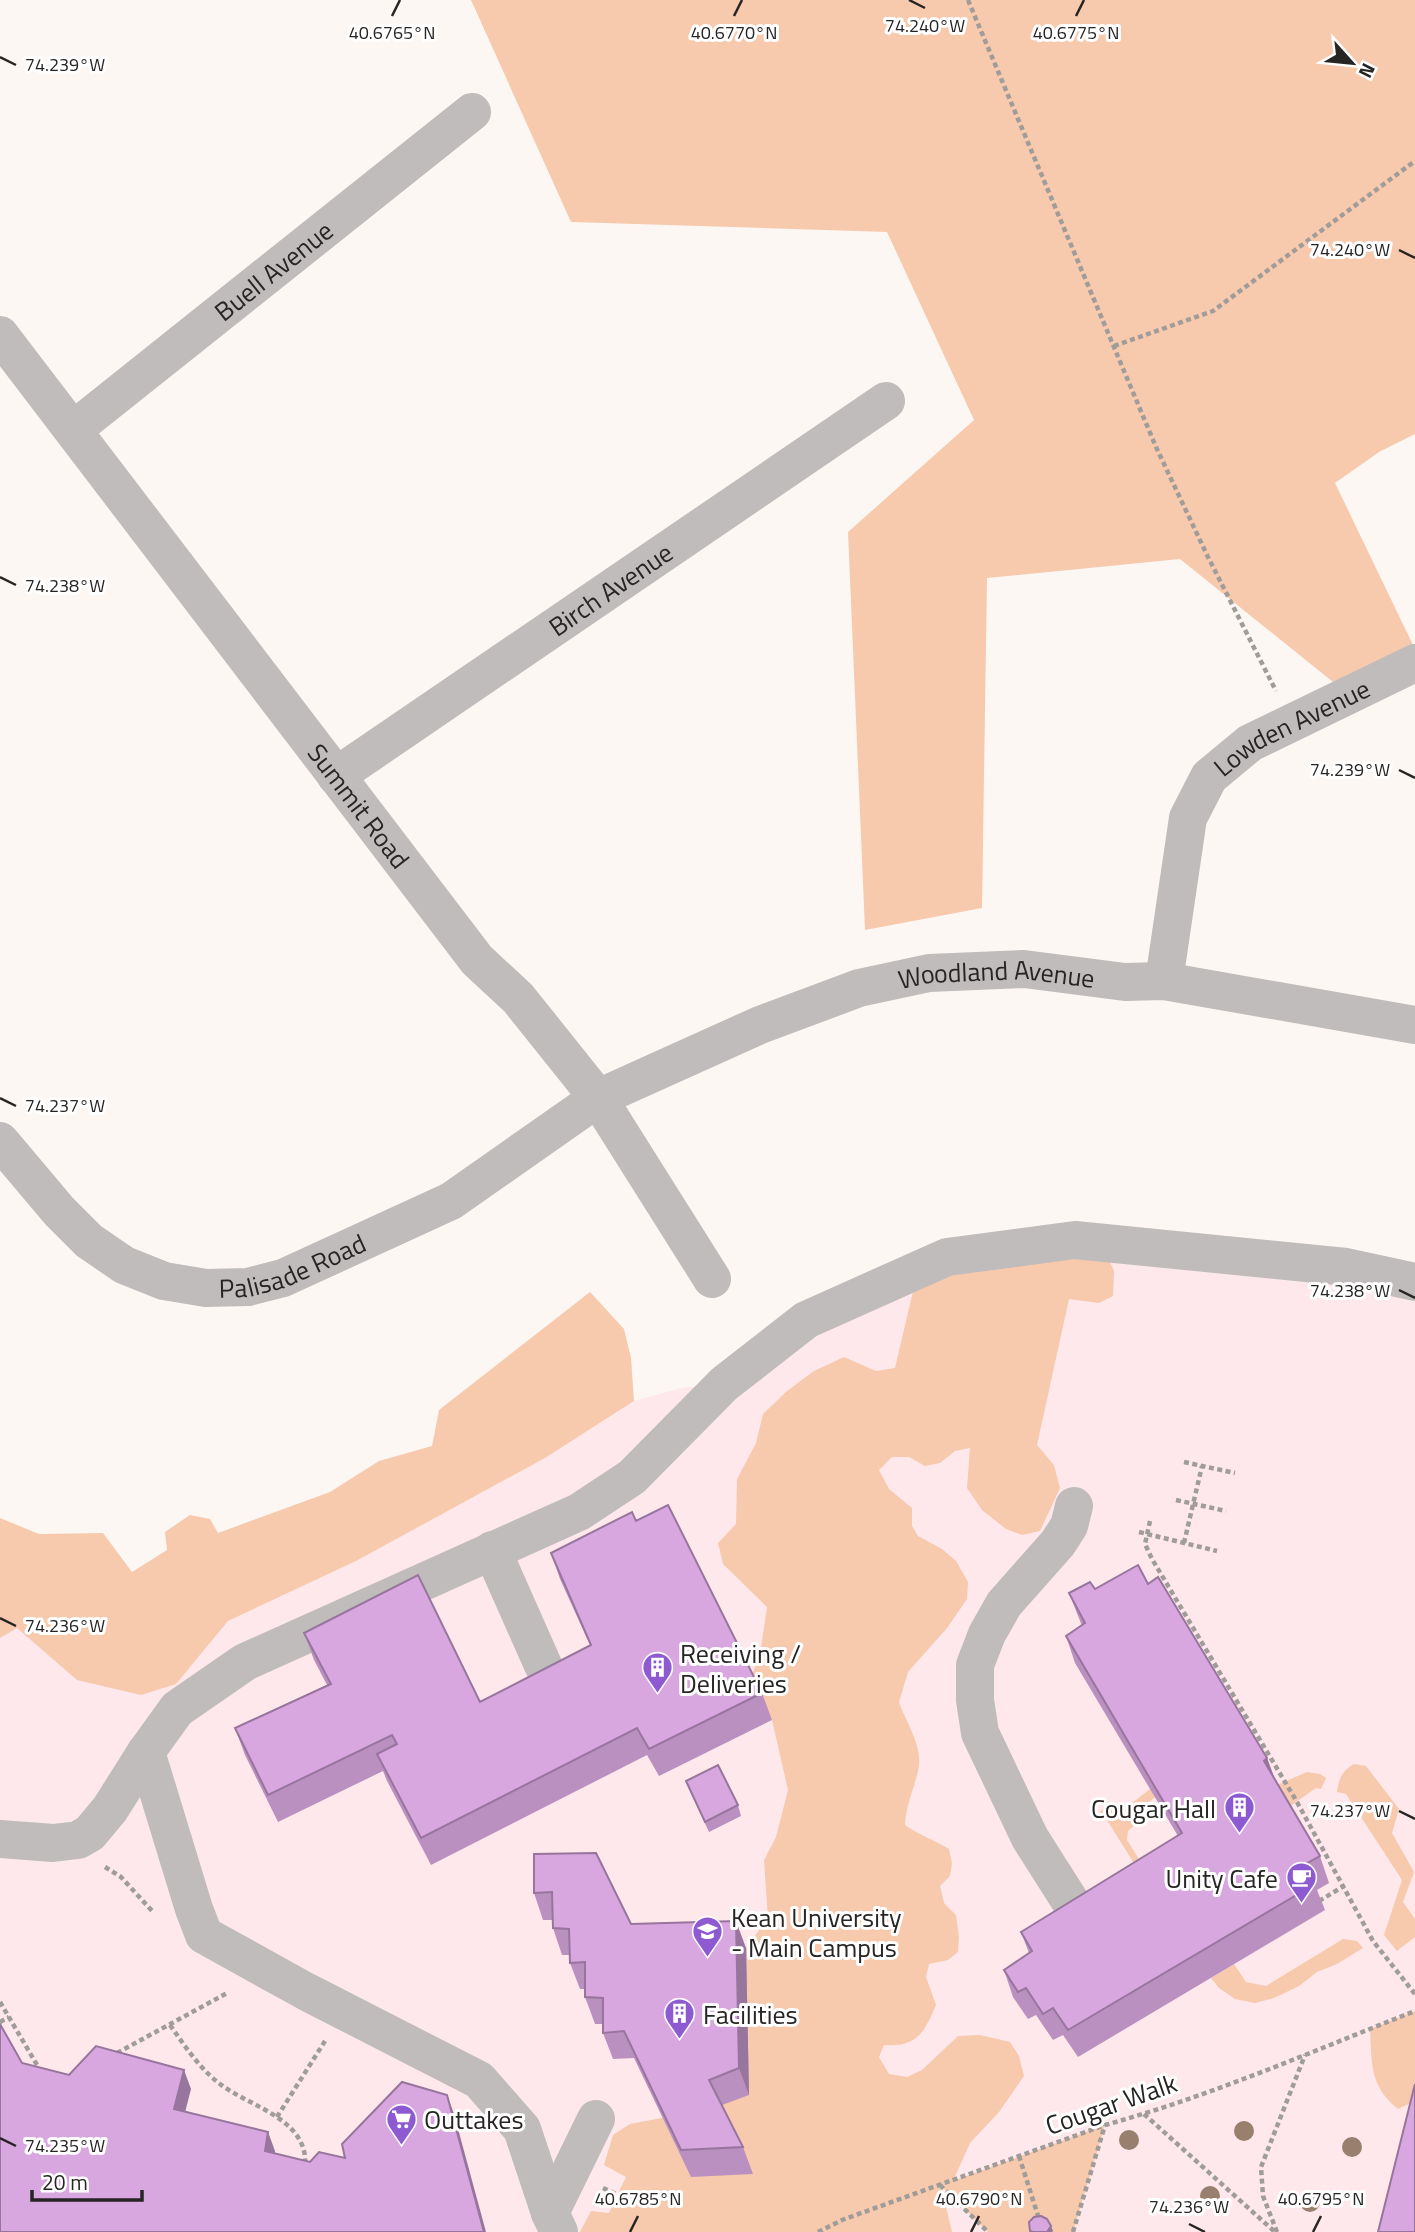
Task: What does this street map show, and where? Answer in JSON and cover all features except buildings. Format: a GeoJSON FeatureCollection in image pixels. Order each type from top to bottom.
{"type":"FeatureCollection","features":[{"type":"Feature","properties":{"kind":"street","name":"Buell Avenue"},"geometry":{"type":"LineString","coordinates":[[73,430],[471,112]]}},
{"type":"Feature","properties":{"kind":"street","name":"Summit Road"},"geometry":{"type":"LineString","coordinates":[[0,335],[477,960],[518,998],[598,1098],[712,1279]]}},
{"type":"Feature","properties":{"kind":"street","name":"Birch Avenue"},"geometry":{"type":"LineString","coordinates":[[336,776],[886,401]]}},
{"type":"Feature","properties":{"kind":"street","name":"Lowden Avenue"},"geometry":{"type":"LineString","coordinates":[[1164,981],[1188,818],[1209,777],[1251,743],[1415,663]]}},
{"type":"Feature","properties":{"kind":"street","name":"Woodland Avenue"},"geometry":{"type":"LineString","coordinates":[[598,1098],[772,1020],[859,988],[929,973],[1024,970],[1125,982],[1164,981],[1415,1025]]}},
{"type":"Feature","properties":{"kind":"street","name":"Palisade Road"},"geometry":{"type":"LineString","coordinates":[[0,1142],[59,1211],[89,1241],[124,1265],[164,1281],[195,1287],[248,1287],[283,1278],[450,1201],[598,1098]]}},
{"type":"Feature","properties":{"kind":"street"},"geometry":{"type":"LineString","coordinates":[[0,1839],[53,1843],[78,1840],[90,1833],[110,1810],[177,1709],[245,1662],[579,1512],[632,1477],[724,1384],[806,1320],[947,1257],[1075,1240],[1346,1267],[1415,1282]]}},
{"type":"Feature","properties":{"kind":"street"},"geometry":{"type":"LineString","coordinates":[[1070,1901],[1030,1838],[979,1733],[975,1665],[986,1634],[1003,1604],[1058,1543],[1069,1526],[1074,1506]]}},
{"type":"Feature","properties":{"kind":"street"},"geometry":{"type":"LineString","coordinates":[[492,1550],[543,1665]]}},
{"type":"Feature","properties":{"kind":"street"},"geometry":{"type":"LineString","coordinates":[[146,1752],[204,1935],[307,1992],[479,2080],[522,2129],[554,2222]]}},
{"type":"Feature","properties":{"kind":"street"},"geometry":{"type":"LineString","coordinates":[[554,2222],[596,2119]]}},
{"type":"Feature","properties":{"kind":"path"},"geometry":{"type":"LineString","coordinates":[[968,0],[1156,447],[1206,555],[1292,723]]}},
{"type":"Feature","properties":{"kind":"path"},"geometry":{"type":"LineString","coordinates":[[1114,346],[1213,311],[1415,161]]}},
{"type":"Feature","properties":{"kind":"path"},"geometry":{"type":"LineString","coordinates":[[1184,1462],[1234,1473]]}},
{"type":"Feature","properties":{"kind":"path"},"geometry":{"type":"LineString","coordinates":[[1184,1543],[1202,1466]]}},
{"type":"Feature","properties":{"kind":"path"},"geometry":{"type":"LineString","coordinates":[[1176,1500],[1226,1511]]}},
{"type":"Feature","properties":{"kind":"path"},"geometry":{"type":"LineString","coordinates":[[1150,1521],[1145,1544],[1152,1559],[1297,1802],[1373,1941],[1415,1994]]}},
{"type":"Feature","properties":{"kind":"path"},"geometry":{"type":"LineString","coordinates":[[1139,1532],[1217,1551]]}},
{"type":"Feature","properties":{"kind":"path"},"geometry":{"type":"LineString","coordinates":[[1319,1901],[1344,1886]]}},
{"type":"Feature","properties":{"kind":"path"},"geometry":{"type":"LineString","coordinates":[[109,2058],[237,1987]]}},
{"type":"Feature","properties":{"kind":"path"},"geometry":{"type":"LineString","coordinates":[[0,2002],[47,2079]]}},
{"type":"Feature","properties":{"kind":"path","name":"Cougar Walk"},"geometry":{"type":"LineString","coordinates":[[818,2232],[842,2220],[1105,2124],[1144,2114],[1415,2011]]}},
{"type":"Feature","properties":{"kind":"path"},"geometry":{"type":"LineString","coordinates":[[0,2022],[9,2017]]}},
{"type":"Feature","properties":{"kind":"path"},"geometry":{"type":"LineString","coordinates":[[170,2025],[212,2078],[289,2125],[304,2148],[306,2159],[303,2178]]}},
{"type":"Feature","properties":{"kind":"path"},"geometry":{"type":"LineString","coordinates":[[277,2117],[330,2032]]}},
{"type":"Feature","properties":{"kind":"path"},"geometry":{"type":"LineString","coordinates":[[1276,2232],[1263,2196],[1261,2167],[1305,2054]]}},
{"type":"Feature","properties":{"kind":"path"},"geometry":{"type":"LineString","coordinates":[[1144,2114],[1276,2232]]}},
{"type":"Feature","properties":{"kind":"path"},"geometry":{"type":"LineString","coordinates":[[1073,2232],[1105,2124]]}},
{"type":"Feature","properties":{"kind":"path"},"geometry":{"type":"LineString","coordinates":[[1019,2156],[1040,2222]]}},
{"type":"Feature","properties":{"kind":"path"},"geometry":{"type":"LineString","coordinates":[[940,2185],[988,2232]]}},
{"type":"Feature","properties":{"kind":"shaded area"},"geometry":{"type":"Polygon","coordinates":[[[471,0],[1415,0],[1415,434],[1379,452],[1335,483],[1414,647],[1333,682],[1180,559],[987,578],[982,908],[865,930],[848,532],[974,420],[887,232],[571,222],[471,0]]]}},
{"type":"Feature","properties":{"kind":"shaded area","name":"Kean University - Main Campus"},"geometry":{"type":"Polygon","coordinates":[[[1075,1240],[1415,1282],[1415,2232],[0,2232],[0,1525],[175,1684],[228,1621],[356,1561],[545,1458],[634,1401],[681,1388],[724,1384],[806,1320],[1075,1240]]]}},
{"type":"Feature","properties":{"kind":"shaded area"},"geometry":{"type":"Polygon","coordinates":[[[1101,1242],[1114,1271],[1113,1296],[1099,1303],[1069,1299],[1037,1445],[1054,1465],[1060,1488],[1040,1531],[1022,1535],[1006,1529],[982,1510],[967,1488],[970,1448],[955,1451],[940,1463],[925,1466],[909,1457],[892,1457],[879,1470],[889,1489],[912,1508],[912,1526],[918,1536],[942,1549],[956,1561],[968,1582],[967,1599],[947,1628],[908,1672],[899,1702],[919,1753],[905,1825],[949,1849],[952,1863],[950,1876],[940,1886],[944,1903],[956,1915],[958,1952],[948,1960],[929,1964],[926,1977],[936,2005],[923,2030],[912,2041],[884,2045],[879,2057],[889,2074],[907,2077],[922,2070],[958,2036],[980,2035],[1010,2042],[1019,2056],[1024,2076],[999,2112],[970,2143],[953,2181],[1105,2125],[1073,2232],[988,2232],[941,2186],[952,2232],[580,2232],[591,2211],[609,2213],[626,2177],[604,2165],[613,2135],[630,2124],[719,2107],[746,1948],[768,1918],[764,1860],[776,1837],[788,1790],[772,1720],[751,1679],[761,1648],[767,1607],[723,1564],[718,1543],[736,1524],[737,1479],[756,1443],[763,1414],[787,1391],[814,1371],[844,1357],[876,1371],[895,1368],[918,1270],[1101,1242]]]}},
{"type":"Feature","properties":{"kind":"shaded area"},"geometry":{"type":"Polygon","coordinates":[[[590,1292],[624,1329],[631,1358],[634,1401],[545,1458],[356,1561],[228,1621],[176,1684],[141,1695],[77,1680],[17,1628],[0,1638],[0,1518],[39,1534],[103,1533],[132,1572],[167,1550],[165,1532],[190,1515],[210,1519],[218,1533],[330,1492],[379,1461],[432,1446],[439,1410],[590,1292]]]}},
{"type":"Feature","properties":{"kind":"shaded area"},"geometry":{"type":"Polygon","coordinates":[[[1354,1764],[1366,1766],[1399,1809],[1392,1833],[1414,1872],[1403,1902],[1415,1919],[1415,1937],[1397,1951],[1384,1935],[1402,1880],[1346,1794],[1337,1792],[1342,1775],[1354,1764]]]}},
{"type":"Feature","properties":{"kind":"shaded area"},"geometry":{"type":"Polygon","coordinates":[[[1307,1772],[1326,1778],[1321,1789],[1316,1788],[1286,1809],[1277,1785],[1307,1772]]]}},
{"type":"Feature","properties":{"kind":"shaded area"},"geometry":{"type":"Polygon","coordinates":[[[1150,1789],[1155,1797],[1148,1803],[1145,1816],[1128,1831],[1127,1840],[1147,1872],[1142,1876],[1105,1817],[1099,1821],[1100,1812],[1109,1803],[1119,1803],[1127,1807],[1150,1789]]]}},
{"type":"Feature","properties":{"kind":"shaded area"},"geometry":{"type":"Polygon","coordinates":[[[1343,1939],[1357,1941],[1363,1948],[1274,1998],[1255,2003],[1235,1999],[1219,1988],[1211,1978],[1234,1964],[1246,1982],[1266,1986],[1343,1939]]]}},
{"type":"Feature","properties":{"kind":"shaded area"},"geometry":{"type":"Polygon","coordinates":[[[1415,2011],[1415,2101],[1398,2109],[1377,2082],[1372,2063],[1370,2029],[1415,2011]]]}},
{"type":"Feature","properties":{"kind":"place","name":"Receiving / Deliveries"},"geometry":{"type":"Point","coordinates":[657,1695]}},
{"type":"Feature","properties":{"kind":"place","name":"Cougar Hall"},"geometry":{"type":"Point","coordinates":[1239,1835]}},
{"type":"Feature","properties":{"kind":"place","name":"Unity Cafe"},"geometry":{"type":"Point","coordinates":[1301,1905]}},
{"type":"Feature","properties":{"kind":"place","name":"Kean University - Main Campus"},"geometry":{"type":"Point","coordinates":[708,1959]}},
{"type":"Feature","properties":{"kind":"place","name":"Facilities"},"geometry":{"type":"Point","coordinates":[680,2041]}},
{"type":"Feature","properties":{"kind":"place","name":"Outtakes"},"geometry":{"type":"Point","coordinates":[401,2146]}}]}
